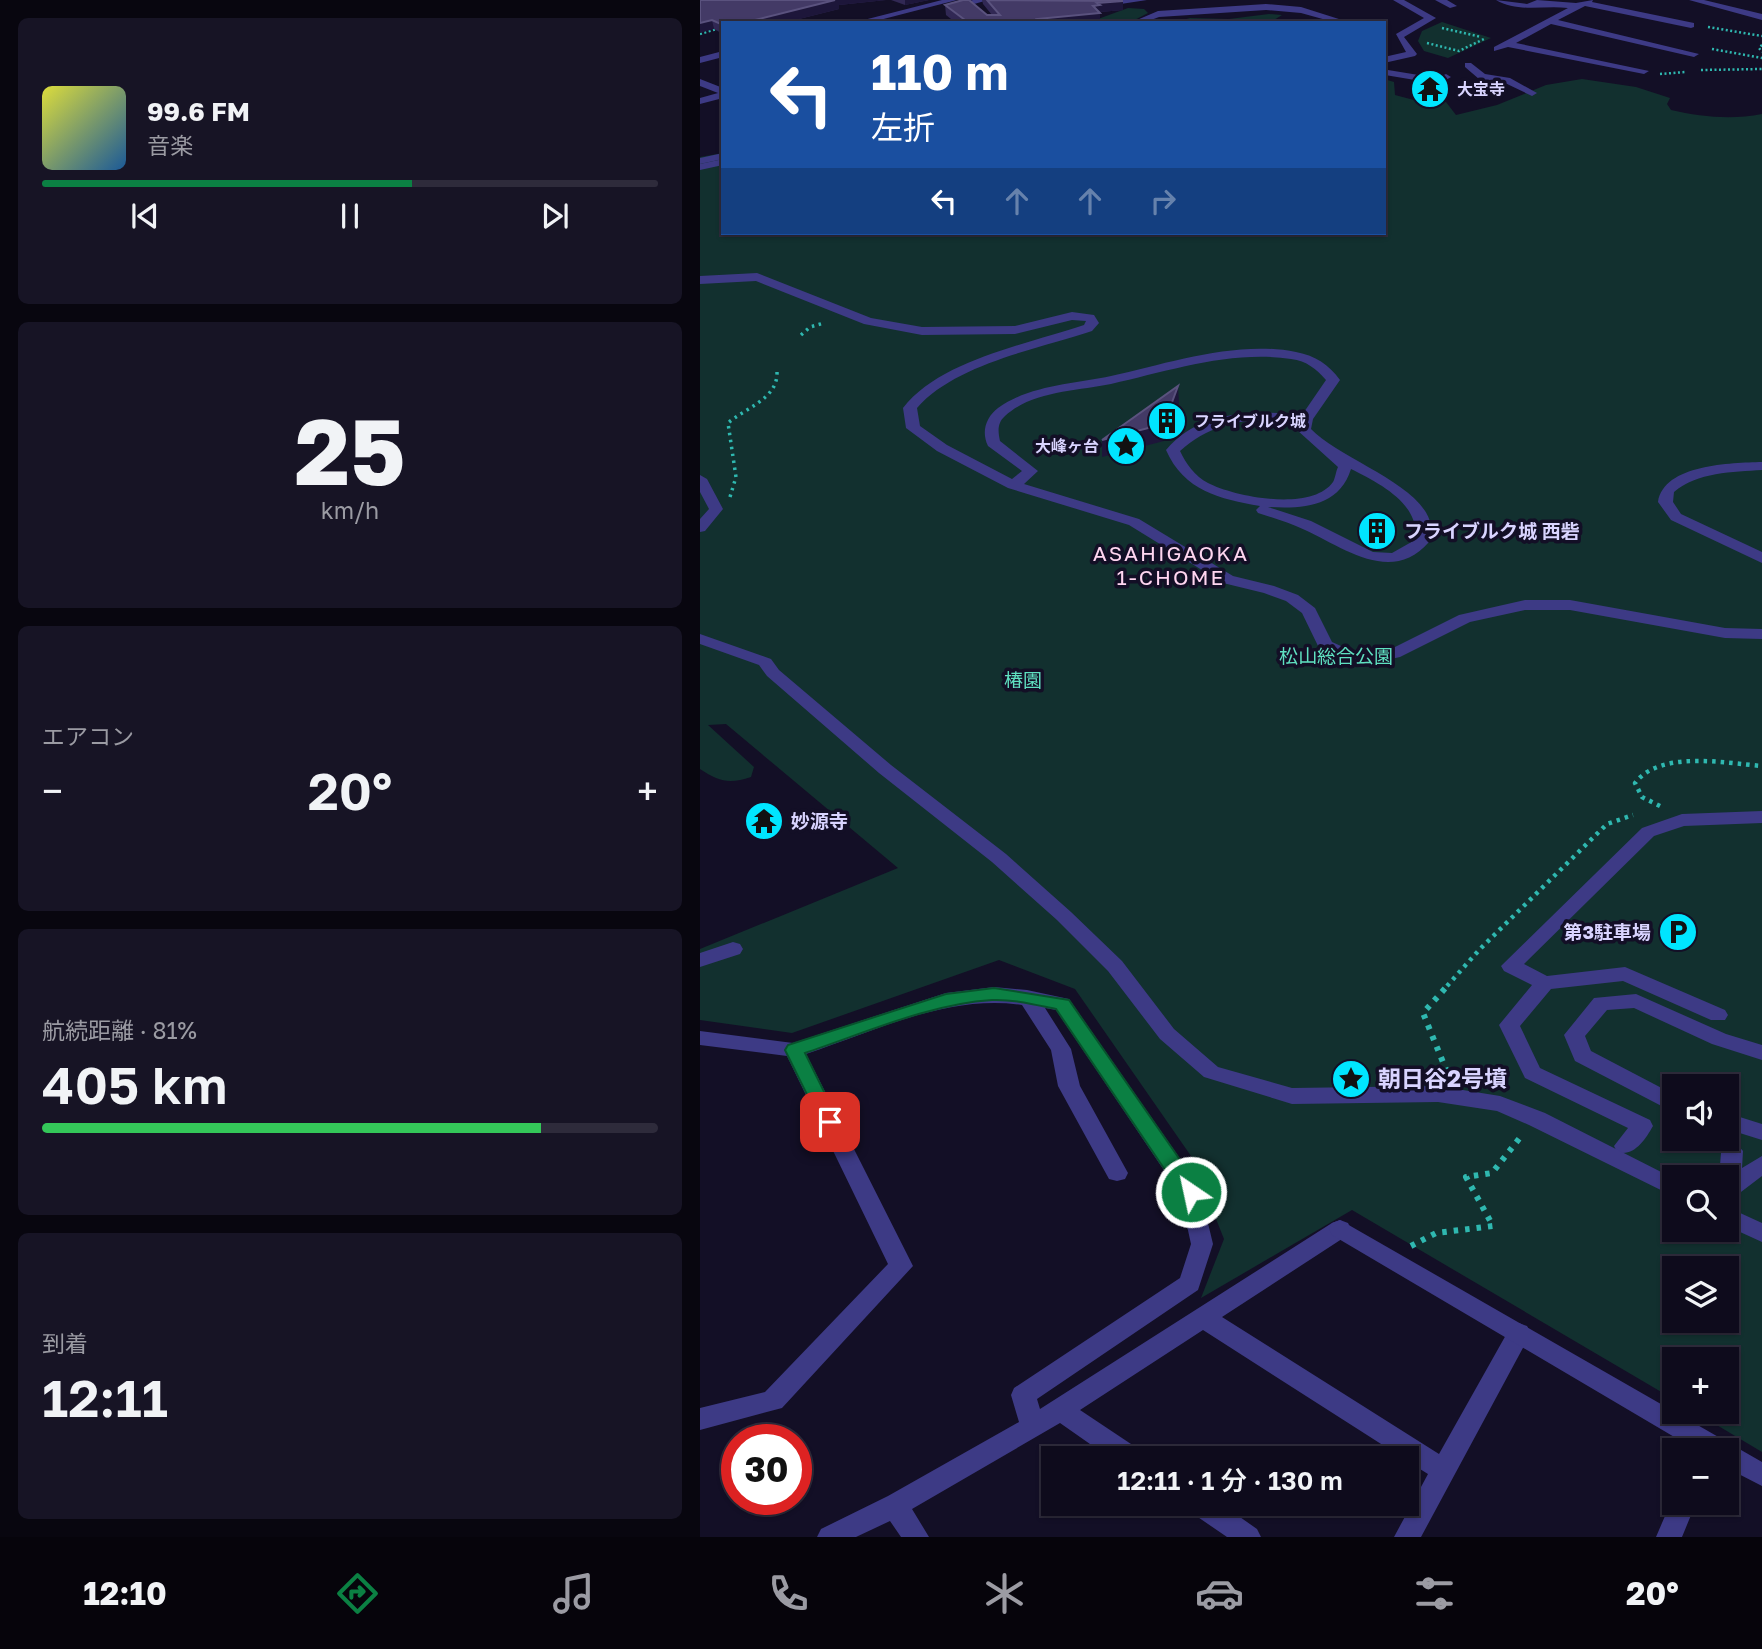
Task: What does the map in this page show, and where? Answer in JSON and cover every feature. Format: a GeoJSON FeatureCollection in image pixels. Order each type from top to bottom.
{"type":"FeatureCollection","features":[{"type":"Feature","properties":{"kind":"street"},"geometry":{"type":"LineString","coordinates":[[864,21],[953,0]]}},
{"type":"Feature","properties":{"kind":"street"},"geometry":{"type":"LineString","coordinates":[[897,21],[984,0]]}},
{"type":"Feature","properties":{"kind":"street"},"geometry":{"type":"LineString","coordinates":[[1094,3],[1143,0]]}},
{"type":"Feature","properties":{"kind":"street"},"geometry":{"type":"LineString","coordinates":[[1123,21],[1151,0]]}},
{"type":"Feature","properties":{"kind":"street"},"geometry":{"type":"LineString","coordinates":[[1386,60],[1412,54],[1399,36],[1431,18],[1397,0]]}},
{"type":"Feature","properties":{"kind":"street"},"geometry":{"type":"LineString","coordinates":[[1439,0],[1453,6]]}},
{"type":"Feature","properties":{"kind":"street"},"geometry":{"type":"LineString","coordinates":[[1500,0],[1528,7],[1540,2],[1583,3],[1691,25]]}},
{"type":"Feature","properties":{"kind":"street"},"geometry":{"type":"LineString","coordinates":[[1693,0],[1762,17]]}},
{"type":"Feature","properties":{"kind":"street"},"geometry":{"type":"LineString","coordinates":[[972,3],[986,15]]}},
{"type":"Feature","properties":{"kind":"street"},"geometry":{"type":"LineString","coordinates":[[1497,49],[1583,3]]}},
{"type":"Feature","properties":{"kind":"street"},"geometry":{"type":"LineString","coordinates":[[1139,21],[1158,14],[1266,7],[1301,10],[1337,20]]}},
{"type":"Feature","properties":{"kind":"street"},"geometry":{"type":"LineString","coordinates":[[1549,21],[1694,54]]}},
{"type":"Feature","properties":{"kind":"street"},"geometry":{"type":"LineString","coordinates":[[1508,44],[1644,71]]}},
{"type":"Feature","properties":{"kind":"street"},"geometry":{"type":"LineString","coordinates":[[700,60],[721,55]]}},
{"type":"Feature","properties":{"kind":"street"},"geometry":{"type":"LineString","coordinates":[[700,68],[721,63]]}},
{"type":"Feature","properties":{"kind":"street"},"geometry":{"type":"LineString","coordinates":[[1468,65],[1476,74],[1507,80],[1532,93]]}},
{"type":"Feature","properties":{"kind":"street"},"geometry":{"type":"LineString","coordinates":[[1386,71],[1439,81],[1446,77]]}},
{"type":"Feature","properties":{"kind":"street"},"geometry":{"type":"LineString","coordinates":[[700,82],[721,92]]}},
{"type":"Feature","properties":{"kind":"street"},"geometry":{"type":"LineString","coordinates":[[700,101],[721,94]]}},
{"type":"Feature","properties":{"kind":"street"},"geometry":{"type":"LineString","coordinates":[[700,161],[721,156]]}},
{"type":"Feature","properties":{"kind":"street"},"geometry":{"type":"LineString","coordinates":[[700,167],[721,162]]}},
{"type":"Feature","properties":{"kind":"street"},"geometry":{"type":"LineString","coordinates":[[700,280],[757,276],[868,321],[922,331],[995,332],[1015,330],[1072,316],[1090,318],[1092,324],[1086,329],[998,358],[938,383],[920,395],[910,408],[910,421],[919,434],[1013,485],[1134,522],[1228,580],[1269,589],[1292,598],[1309,611],[1325,645],[1349,656],[1373,658],[1394,654],[1465,618],[1525,605],[1570,605],[1725,634],[1762,634]]}},
{"type":"Feature","properties":{"kind":"street"},"geometry":{"type":"LineString","coordinates":[[1013,485],[1031,471],[993,443],[990,429],[1005,409],[1037,396],[1213,358],[1238,354],[1285,355],[1318,364],[1329,372],[1333,380],[1306,419],[1304,430],[1310,438],[1340,459],[1371,473],[1415,510],[1424,525],[1422,542],[1409,553],[1391,559],[1377,559],[1318,530],[1203,486],[1179,463],[1173,450],[1189,433],[1242,415],[1306,419]]}},
{"type":"Feature","properties":{"kind":"street"},"geometry":{"type":"LineString","coordinates":[[1230,498],[1278,505],[1314,499],[1332,490],[1343,479],[1345,467],[1340,459]]}},
{"type":"Feature","properties":{"kind":"street"},"geometry":{"type":"LineString","coordinates":[[1762,467],[1695,473],[1673,486],[1667,497],[1669,510],[1676,517],[1762,558]]}},
{"type":"Feature","properties":{"kind":"street"},"geometry":{"type":"LineString","coordinates":[[700,479],[716,509],[700,527]]}},
{"type":"Feature","properties":{"kind":"street"},"geometry":{"type":"LineString","coordinates":[[700,639],[765,662],[773,673],[886,769],[999,858],[1093,943],[1167,1034],[1211,1072],[1292,1096],[1438,1094],[1500,1104],[1546,1123],[1662,1182]]}},
{"type":"Feature","properties":{"kind":"street"},"geometry":{"type":"LineString","coordinates":[[1718,1015],[1625,974],[1545,983],[1511,966],[1648,832],[1682,820],[1762,817]]}},
{"type":"Feature","properties":{"kind":"street"},"geometry":{"type":"LineString","coordinates":[[700,960],[733,949]]}},
{"type":"Feature","properties":{"kind":"street"},"geometry":{"type":"LineString","coordinates":[[1545,983],[1509,1025],[1532,1073],[1642,1126],[1625,1146]]}},
{"type":"Feature","properties":{"kind":"street"},"geometry":{"type":"LineString","coordinates":[[700,1038],[794,1050],[946,1000],[994,994],[1062,1004],[1191,1192],[1202,1244],[1190,1283],[1023,1395],[1033,1426]]}},
{"type":"Feature","properties":{"kind":"street"},"geometry":{"type":"LineString","coordinates":[[1027,997],[1061,1049],[1069,1086],[1117,1173]]}},
{"type":"Feature","properties":{"kind":"street"},"geometry":{"type":"LineString","coordinates":[[1662,1097],[1582,1056],[1574,1035],[1601,1003],[1636,1001],[1718,1039],[1762,1053]]}},
{"type":"Feature","properties":{"kind":"street"},"geometry":{"type":"LineString","coordinates":[[1718,1039],[1762,1067]]}},
{"type":"Feature","properties":{"kind":"street"},"geometry":{"type":"LineString","coordinates":[[700,1419],[773,1401],[901,1266],[794,1050]]}},
{"type":"Feature","properties":{"kind":"street"},"geometry":{"type":"LineString","coordinates":[[1739,1125],[1762,1132]]}},
{"type":"Feature","properties":{"kind":"street"},"geometry":{"type":"LineString","coordinates":[[1739,1182],[1762,1164]]}},
{"type":"Feature","properties":{"kind":"street"},"geometry":{"type":"LineString","coordinates":[[1739,1222],[1762,1233]]}},
{"type":"Feature","properties":{"kind":"street"},"geometry":{"type":"LineString","coordinates":[[830,1537],[895,1507],[1060,1410],[1205,1319],[1340,1229],[1695,1438]]}},
{"type":"Feature","properties":{"kind":"street"},"geometry":{"type":"LineString","coordinates":[[1205,1319],[1443,1470]]}},
{"type":"Feature","properties":{"kind":"street"},"geometry":{"type":"LineString","coordinates":[[1407,1537],[1519,1333]]}},
{"type":"Feature","properties":{"kind":"street"},"geometry":{"type":"LineString","coordinates":[[1060,1410],[1113,1446]]}},
{"type":"Feature","properties":{"kind":"street"},"geometry":{"type":"LineString","coordinates":[[1739,1463],[1762,1475]]}},
{"type":"Feature","properties":{"kind":"street"},"geometry":{"type":"LineString","coordinates":[[895,1507],[916,1537]]}},
{"type":"Feature","properties":{"kind":"street"},"geometry":{"type":"LineString","coordinates":[[1669,1537],[1678,1515]]}},
{"type":"Feature","properties":{"kind":"street"},"geometry":{"type":"LineString","coordinates":[[1217,1516],[1248,1537]]}},
{"type":"Feature","properties":{"kind":"path"},"geometry":{"type":"LineString","coordinates":[[1425,22],[1428,24],[1414,33],[1430,46],[1459,51],[1482,37]]}},
{"type":"Feature","properties":{"kind":"path"},"geometry":{"type":"LineString","coordinates":[[1691,25],[1762,36]]}},
{"type":"Feature","properties":{"kind":"path"},"geometry":{"type":"LineString","coordinates":[[1436,26],[1489,39]]}},
{"type":"Feature","properties":{"kind":"path"},"geometry":{"type":"LineString","coordinates":[[700,34],[721,28]]}},
{"type":"Feature","properties":{"kind":"path"},"geometry":{"type":"LineString","coordinates":[[1762,46],[1759,48],[1762,52]]}},
{"type":"Feature","properties":{"kind":"path"},"geometry":{"type":"LineString","coordinates":[[1694,54],[1710,49],[1762,58]]}},
{"type":"Feature","properties":{"kind":"path"},"geometry":{"type":"LineString","coordinates":[[801,335],[810,327],[824,323]]}},
{"type":"Feature","properties":{"kind":"path"},"geometry":{"type":"LineString","coordinates":[[716,509],[730,497],[736,484],[728,423],[773,390],[778,381],[777,372]]}},
{"type":"Feature","properties":{"kind":"path"},"geometry":{"type":"LineString","coordinates":[[1661,807],[1642,797],[1637,790],[1637,776],[1651,767],[1707,762],[1762,766]]}},
{"type":"Feature","properties":{"kind":"path"},"geometry":{"type":"LineString","coordinates":[[1446,1072],[1423,1013],[1480,949],[1607,824],[1661,807],[1674,806]]}},
{"type":"Feature","properties":{"kind":"path"},"geometry":{"type":"LineString","coordinates":[[1388,1257],[1436,1233],[1493,1226],[1466,1177],[1492,1173],[1525,1132],[1513,1127]]}},
{"type":"Feature","properties":{"kind":"green space"},"geometry":{"type":"Polygon","coordinates":[[[1128,8],[1144,9],[1148,13],[1133,21],[1098,19],[1128,8]]]}},
{"type":"Feature","properties":{"kind":"green space"},"geometry":{"type":"Polygon","coordinates":[[[1282,15],[1272,21],[1179,21],[1190,18],[1229,19],[1282,15]]]}},
{"type":"Feature","properties":{"kind":"green space"},"geometry":{"type":"Polygon","coordinates":[[[1442,22],[1491,38],[1448,58],[1424,51],[1418,41],[1422,31],[1442,22]]]}},
{"type":"Feature","properties":{"kind":"green space","name":"松山総合公園"},"geometry":{"type":"Polygon","coordinates":[[[1582,79],[1636,87],[1670,98],[1667,104],[1671,110],[1705,116],[1762,114],[1762,1452],[1715,1424],[1739,1424],[1739,1347],[1662,1347],[1662,1392],[1352,1210],[1201,1298],[1224,1239],[1191,1156],[1075,989],[999,960],[792,1033],[700,1020],[700,949],[898,868],[726,724],[708,725],[754,767],[751,777],[737,781],[725,780],[700,769],[700,157],[721,153],[721,235],[1386,235],[1386,80],[1394,82],[1395,95],[1425,103],[1446,102],[1456,115],[1497,105],[1546,85],[1582,79]]]}},
{"type":"Feature","properties":{"kind":"building"},"geometry":{"type":"Polygon","coordinates":[[[700,0],[835,0],[751,21],[721,21],[721,24],[712,20],[700,23],[700,0]]]}},
{"type":"Feature","properties":{"kind":"building"},"geometry":{"type":"Polygon","coordinates":[[[969,0],[987,15],[1000,15],[987,0],[1123,1],[1097,3],[1100,5],[1093,6],[1100,13],[1037,19],[1039,21],[966,21],[945,5],[969,0]]]}},
{"type":"Feature","properties":{"kind":"building"},"geometry":{"type":"Polygon","coordinates":[[[1178,386],[1164,424],[1102,440],[1178,386]]]}},
{"type":"Feature","properties":{"kind":"place","name":"大宝寺"},"geometry":{"type":"Point","coordinates":[1430,89]}},
{"type":"Feature","properties":{"kind":"place","name":"フライブルク城"},"geometry":{"type":"Point","coordinates":[1167,421]}},
{"type":"Feature","properties":{"kind":"place","name":"大峰ヶ台"},"geometry":{"type":"Point","coordinates":[1126,446]}},
{"type":"Feature","properties":{"kind":"place","name":"フライブルク城 西砦"},"geometry":{"type":"Point","coordinates":[1377,531]}},
{"type":"Feature","properties":{"kind":"place","name":"妙源寺"},"geometry":{"type":"Point","coordinates":[764,821]}},
{"type":"Feature","properties":{"kind":"place","name":"第3駐車場"},"geometry":{"type":"Point","coordinates":[1678,932]}},
{"type":"Feature","properties":{"kind":"place","name":"朝日谷2号墳"},"geometry":{"type":"Point","coordinates":[1351,1079]}},
{"type":"Feature","properties":{"kind":"district","name":"ASAHIGAOKA 1-CHOME"},"geometry":{"type":"Point","coordinates":[1171,566]}},
{"type":"Feature","properties":{"kind":"route"},"geometry":{"type":"LineString","coordinates":[[830,1122],[794,1050],[946,1000],[994,994],[1027,997],[1062,1004],[1191,1192]]}},
{"type":"Feature","properties":{"kind":"park label","name":"椿園"},"geometry":{"type":"Point","coordinates":[1023,680]}}]}
